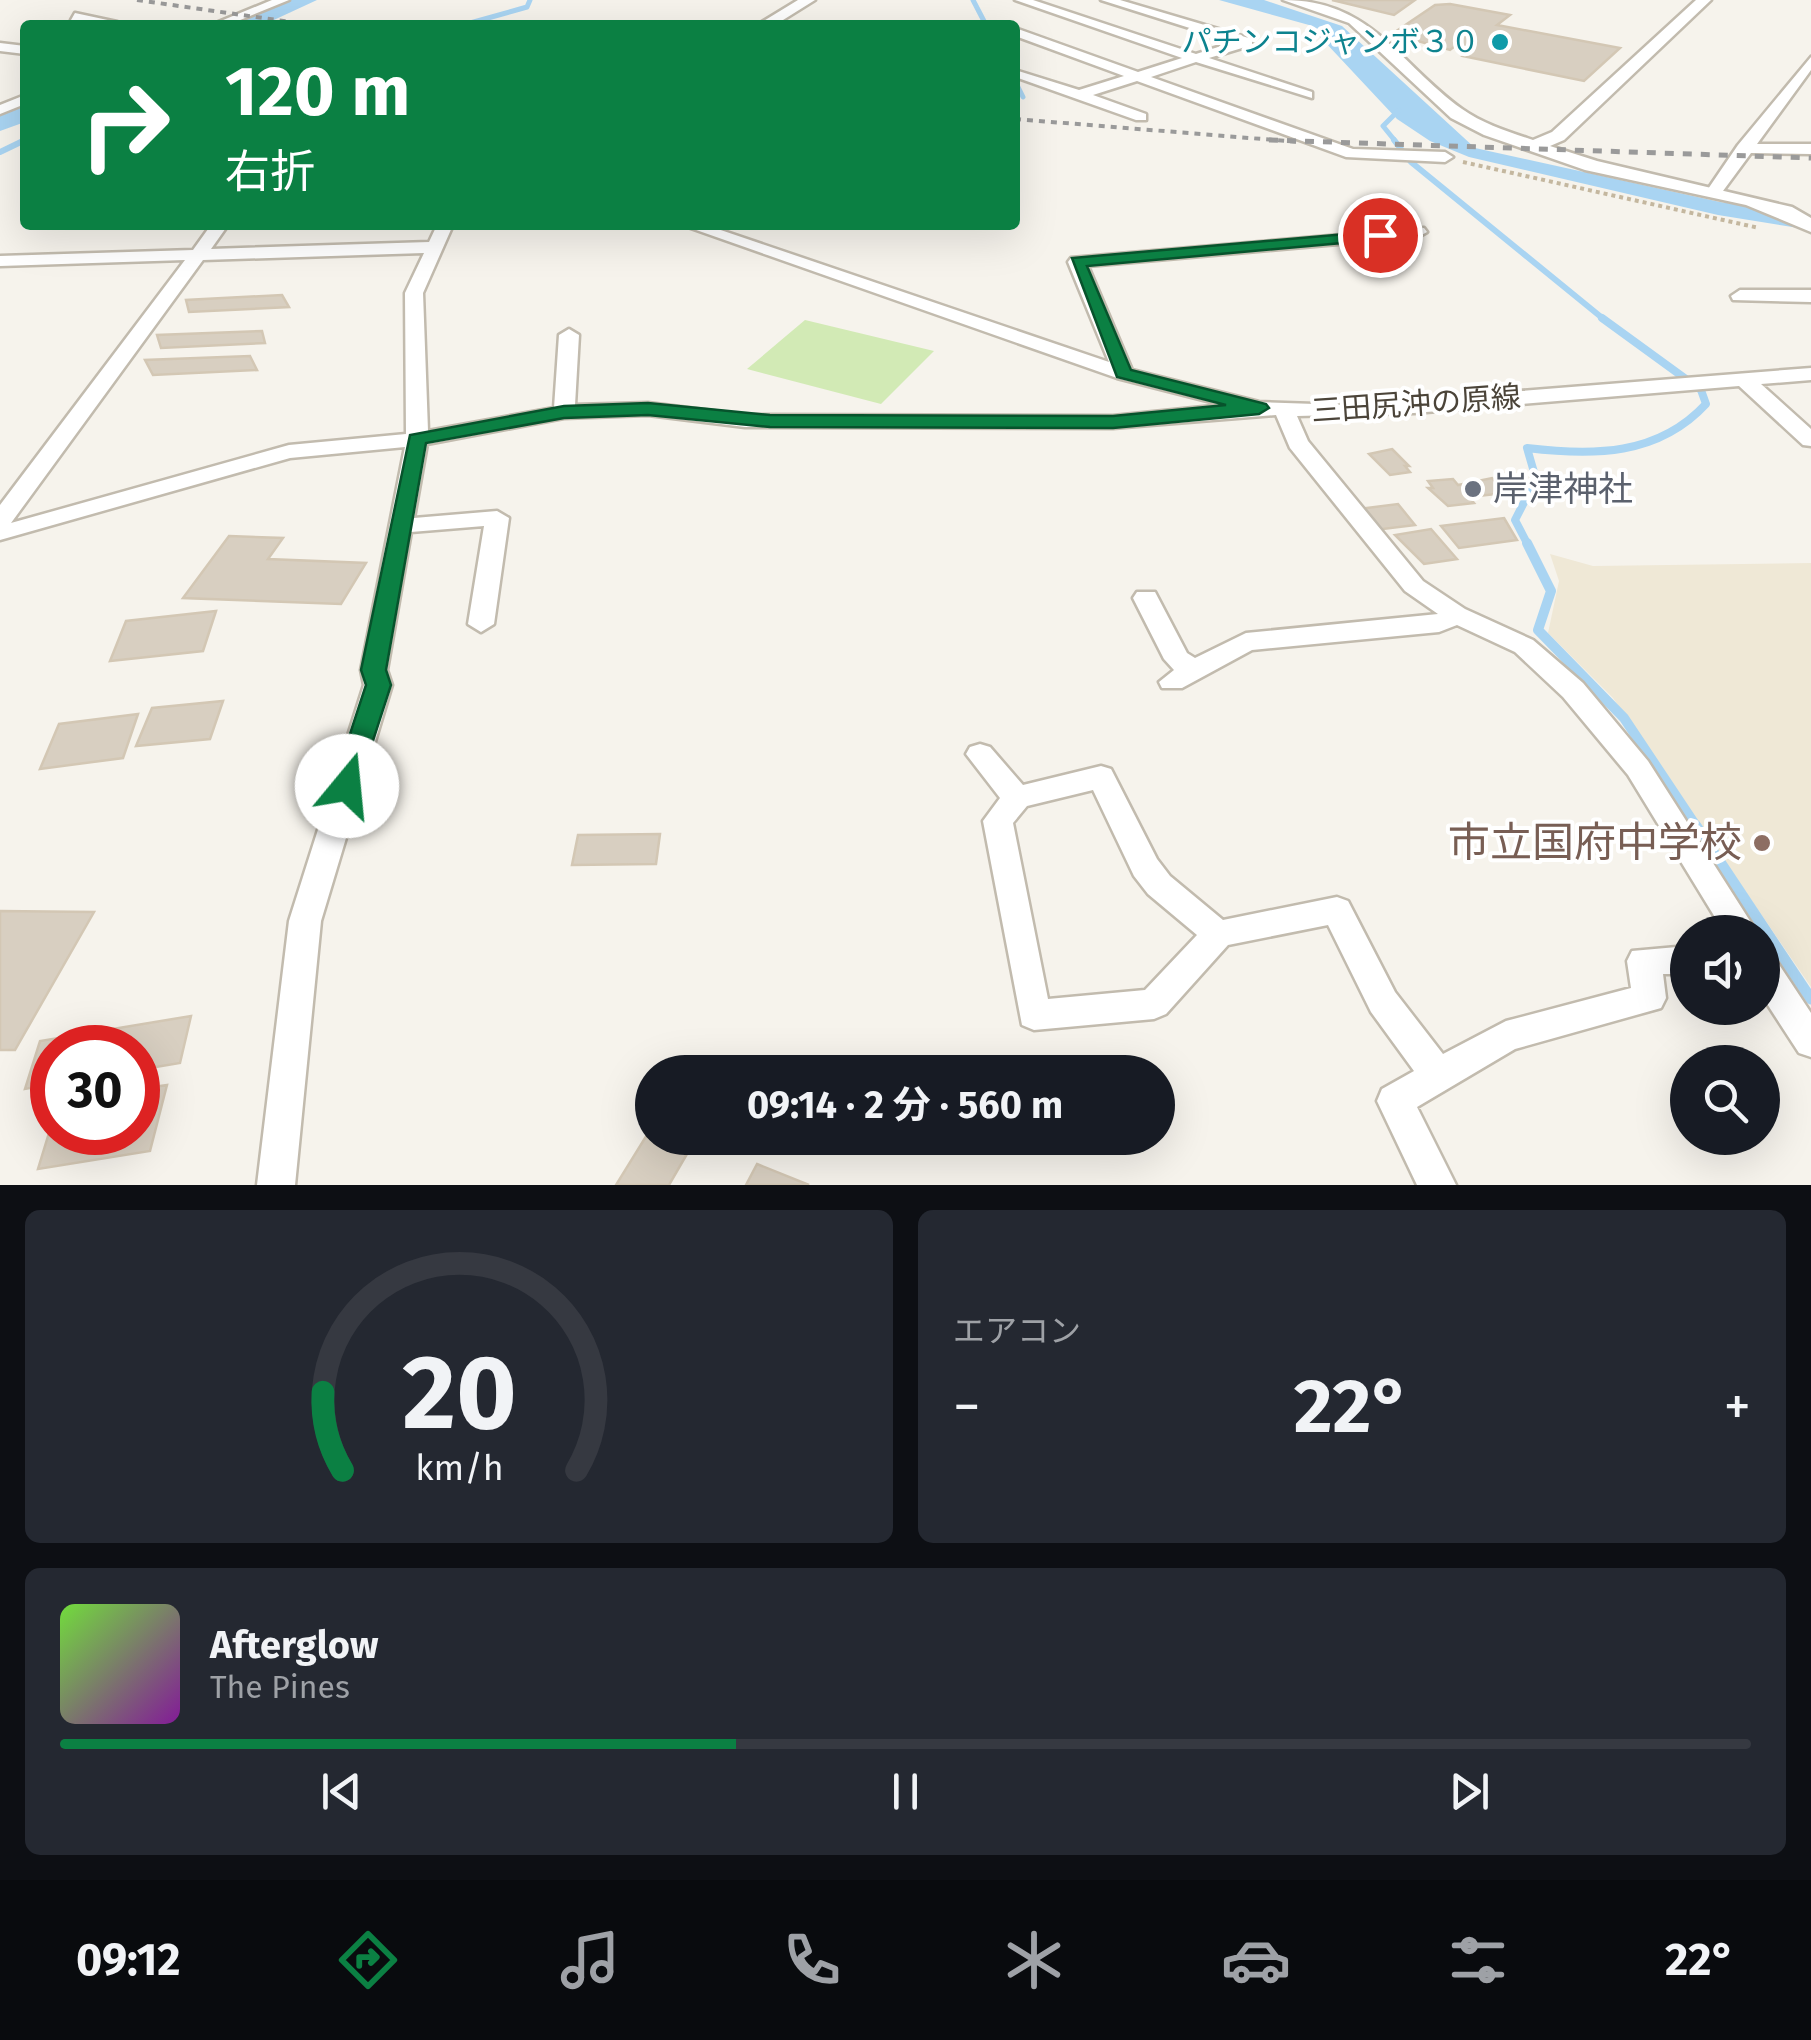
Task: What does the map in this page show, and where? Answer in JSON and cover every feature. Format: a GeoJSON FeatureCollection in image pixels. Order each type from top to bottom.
{"type":"FeatureCollection","features":[{"type":"Feature","properties":{"kind":"street"},"geometry":{"type":"LineString","coordinates":[[231,20],[283,0]]}},
{"type":"Feature","properties":{"kind":"street"},"geometry":{"type":"LineString","coordinates":[[773,20],[808,0]]}},
{"type":"Feature","properties":{"kind":"street"},"geometry":{"type":"LineString","coordinates":[[1022,0],[1307,95]]}},
{"type":"Feature","properties":{"kind":"street"},"geometry":{"type":"LineString","coordinates":[[1004,20],[1076,0]]}},
{"type":"Feature","properties":{"kind":"street"},"geometry":{"type":"LineString","coordinates":[[1078,95],[1247,42],[1107,0]]}},
{"type":"Feature","properties":{"kind":"street"},"geometry":{"type":"LineString","coordinates":[[1290,0],[1354,20],[1457,114],[1531,147],[1592,166],[1785,211],[1811,226]]}},
{"type":"Feature","properties":{"kind":"street"},"geometry":{"type":"LineString","coordinates":[[1531,147],[1558,136],[1704,0]]}},
{"type":"Feature","properties":{"kind":"street"},"geometry":{"type":"LineString","coordinates":[[75,17],[89,20]]}},
{"type":"Feature","properties":{"kind":"street"},"geometry":{"type":"LineString","coordinates":[[1020,34],[1350,154],[1445,158]]}},
{"type":"Feature","properties":{"kind":"street"},"geometry":{"type":"LineString","coordinates":[[1714,192],[1811,61]]}},
{"type":"Feature","properties":{"kind":"street"},"geometry":{"type":"LineString","coordinates":[[1020,75],[1141,117]]}},
{"type":"Feature","properties":{"kind":"street"},"geometry":{"type":"LineString","coordinates":[[1743,148],[1811,149]]}},
{"type":"Feature","properties":{"kind":"street"},"geometry":{"type":"LineString","coordinates":[[0,521],[216,230]]}},
{"type":"Feature","properties":{"kind":"street"},"geometry":{"type":"LineString","coordinates":[[332,250],[343,230]]}},
{"type":"Feature","properties":{"kind":"street"},"geometry":{"type":"LineString","coordinates":[[276,1185],[304,921],[378,685],[374,670],[417,439],[414,293],[443,230]]}},
{"type":"Feature","properties":{"kind":"street","name":"三田尻沖の原線"},"geometry":{"type":"LineString","coordinates":[[703,230],[784,261],[1124,374],[1272,410],[1414,407],[1811,374]]}},
{"type":"Feature","properties":{"kind":"street"},"geometry":{"type":"LineString","coordinates":[[1124,374],[1077,262],[1418,232]]}},
{"type":"Feature","properties":{"kind":"street"},"geometry":{"type":"LineString","coordinates":[[0,262],[434,247]]}},
{"type":"Feature","properties":{"kind":"street"},"geometry":{"type":"LineString","coordinates":[[1740,296],[1811,296]]}},
{"type":"Feature","properties":{"kind":"street"},"geometry":{"type":"LineString","coordinates":[[564,412],[570,335]]}},
{"type":"Feature","properties":{"kind":"street"},"geometry":{"type":"LineString","coordinates":[[1742,377],[1811,440]]}},
{"type":"Feature","properties":{"kind":"street"},"geometry":{"type":"LineString","coordinates":[[0,533],[289,452],[417,439],[564,412],[648,409],[745,421],[1113,422],[1272,410],[1377,546],[1414,586],[1456,615],[1524,646],[1573,690],[1638,768],[1730,915]]}},
{"type":"Feature","properties":{"kind":"street"},"geometry":{"type":"LineString","coordinates":[[401,526],[498,518],[481,624]]}},
{"type":"Feature","properties":{"kind":"street"},"geometry":{"type":"LineString","coordinates":[[1146,598],[1177,658],[1182,676],[1246,642],[1440,624],[1456,615]]}},
{"type":"Feature","properties":{"kind":"street"},"geometry":{"type":"LineString","coordinates":[[980,754],[1018,798]]}},
{"type":"Feature","properties":{"kind":"street"},"geometry":{"type":"LineString","coordinates":[[1218,934],[1159,885],[1145,867],[1101,777],[1018,798],[998,820],[1034,1015],[1154,1004],[1218,934],[1337,910],[1382,1002],[1438,1075]]}},
{"type":"Feature","properties":{"kind":"street"},"geometry":{"type":"LineString","coordinates":[[1436,1185],[1395,1100],[1506,1036],[1649,998],[1644,961],[1670,960]]}},
{"type":"Feature","properties":{"kind":"street"},"geometry":{"type":"LineString","coordinates":[[1780,995],[1811,1042]]}},
{"type":"Feature","properties":{"kind":"path"},"geometry":{"type":"LineString","coordinates":[[1445,158],[1676,213],[1770,230]]}},
{"type":"Feature","properties":{"kind":"shaded area","name":"市立国府中学校"},"geometry":{"type":"Polygon","coordinates":[[[1550,554],[1593,566],[1811,563],[1811,987],[1780,942],[1780,915],[1762,915],[1613,698],[1548,633],[1559,581],[1550,554]]]}},
{"type":"Feature","properties":{"kind":"green space"},"geometry":{"type":"Polygon","coordinates":[[[805,320],[934,351],[881,404],[747,369],[805,320]]]}},
{"type":"Feature","properties":{"kind":"water"},"geometry":{"type":"Polygon","coordinates":[[[1219,0],[1264,0],[1342,26],[1475,148],[1720,202],[1811,215],[1811,230],[1718,215],[1469,157],[1430,141],[1397,119],[1309,25],[1219,0]]]}},
{"type":"Feature","properties":{"kind":"building"},"geometry":{"type":"Polygon","coordinates":[[[1332,0],[1415,0],[1394,15],[1332,0]]]}},
{"type":"Feature","properties":{"kind":"building","name":"パチンコジャンボ３０"},"geometry":{"type":"Polygon","coordinates":[[[1435,5],[1510,15],[1497,25],[1620,48],[1584,81],[1463,56],[1472,49],[1455,46],[1450,50],[1392,34],[1435,5]]]}},
{"type":"Feature","properties":{"kind":"building"},"geometry":{"type":"Polygon","coordinates":[[[282,295],[289,307],[189,312],[186,300],[282,295]]]}},
{"type":"Feature","properties":{"kind":"building"},"geometry":{"type":"Polygon","coordinates":[[[262,331],[265,343],[161,348],[157,335],[262,331]]]}},
{"type":"Feature","properties":{"kind":"building"},"geometry":{"type":"Polygon","coordinates":[[[250,356],[257,370],[153,375],[145,360],[250,356]]]}},
{"type":"Feature","properties":{"kind":"building"},"geometry":{"type":"Polygon","coordinates":[[[1392,449],[1410,472],[1390,475],[1369,454],[1392,449]]]}},
{"type":"Feature","properties":{"kind":"building"},"geometry":{"type":"Polygon","coordinates":[[[1492,478],[1505,493],[1469,497],[1474,503],[1448,506],[1428,488],[1433,488],[1428,481],[1453,479],[1458,485],[1492,478]]]}},
{"type":"Feature","properties":{"kind":"building"},"geometry":{"type":"Polygon","coordinates":[[[1398,504],[1415,525],[1375,530],[1359,509],[1398,504]]]}},
{"type":"Feature","properties":{"kind":"building"},"geometry":{"type":"Polygon","coordinates":[[[1504,518],[1517,540],[1459,548],[1441,526],[1504,518]]]}},
{"type":"Feature","properties":{"kind":"building"},"geometry":{"type":"Polygon","coordinates":[[[1431,529],[1457,559],[1424,564],[1395,535],[1431,529]]]}},
{"type":"Feature","properties":{"kind":"building"},"geometry":{"type":"Polygon","coordinates":[[[229,536],[283,538],[268,559],[366,563],[341,604],[183,598],[229,536]]]}},
{"type":"Feature","properties":{"kind":"building"},"geometry":{"type":"Polygon","coordinates":[[[216,611],[203,651],[110,661],[126,621],[216,611]]]}},
{"type":"Feature","properties":{"kind":"building"},"geometry":{"type":"Polygon","coordinates":[[[223,701],[210,739],[136,746],[152,708],[223,701]]]}},
{"type":"Feature","properties":{"kind":"building"},"geometry":{"type":"Polygon","coordinates":[[[138,714],[123,758],[40,769],[59,724],[138,714]]]}},
{"type":"Feature","properties":{"kind":"building"},"geometry":{"type":"Polygon","coordinates":[[[660,834],[656,864],[572,865],[578,835],[660,834]]]}},
{"type":"Feature","properties":{"kind":"building"},"geometry":{"type":"Polygon","coordinates":[[[0,911],[94,912],[15,1050],[0,1050],[0,911]]]}},
{"type":"Feature","properties":{"kind":"building"},"geometry":{"type":"Polygon","coordinates":[[[191,1016],[180,1063],[160,1066],[160,1025],[137,1025],[191,1016]]]}},
{"type":"Feature","properties":{"kind":"building"},"geometry":{"type":"Polygon","coordinates":[[[167,1085],[160,1112],[160,1086],[167,1085]]]}},
{"type":"Feature","properties":{"kind":"building"},"geometry":{"type":"Polygon","coordinates":[[[635,1154],[686,1155],[669,1185],[616,1185],[635,1154]]]}},
{"type":"Feature","properties":{"kind":"building"},"geometry":{"type":"Polygon","coordinates":[[[42,1155],[125,1155],[38,1169],[42,1155]]]}},
{"type":"Feature","properties":{"kind":"building"},"geometry":{"type":"Polygon","coordinates":[[[757,1164],[809,1185],[746,1185],[757,1164]]]}},
{"type":"Feature","properties":{"kind":"waterway"},"geometry":{"type":"LineString","coordinates":[[253,20],[304,0]]}},
{"type":"Feature","properties":{"kind":"waterway"},"geometry":{"type":"LineString","coordinates":[[481,20],[527,7],[530,0]]}},
{"type":"Feature","properties":{"kind":"waterway"},"geometry":{"type":"LineString","coordinates":[[973,0],[983,20]]}},
{"type":"Feature","properties":{"kind":"waterway"},"geometry":{"type":"LineString","coordinates":[[1020,91],[1023,97]]}},
{"type":"Feature","properties":{"kind":"waterway"},"geometry":{"type":"LineString","coordinates":[[1396,142],[1383,126],[1399,110]]}},
{"type":"Feature","properties":{"kind":"waterway"},"geometry":{"type":"LineString","coordinates":[[0,122],[20,113]]}},
{"type":"Feature","properties":{"kind":"waterway"},"geometry":{"type":"LineString","coordinates":[[1394,140],[1411,162],[1605,320]]}},
{"type":"Feature","properties":{"kind":"waterway"},"geometry":{"type":"LineString","coordinates":[[0,152],[20,142]]}},
{"type":"Feature","properties":{"kind":"waterway"},"geometry":{"type":"LineString","coordinates":[[1528,545],[1515,520],[1536,479],[1527,448],[1600,451],[1646,443],[1667,434],[1706,404],[1701,390],[1605,320]]}},
{"type":"Feature","properties":{"kind":"waterway"},"geometry":{"type":"LineString","coordinates":[[1528,545],[1551,591],[1538,630],[1624,718],[1696,826]]}},
{"type":"Feature","properties":{"kind":"waterway"},"geometry":{"type":"LineString","coordinates":[[1696,826],[1811,999]]}},
{"type":"Feature","properties":{"kind":"railway"},"geometry":{"type":"LineString","coordinates":[[137,0],[277,20]]}},
{"type":"Feature","properties":{"kind":"railway"},"geometry":{"type":"LineString","coordinates":[[1020,119],[1278,140]]}},
{"type":"Feature","properties":{"kind":"railway"},"geometry":{"type":"LineString","coordinates":[[1269,140],[1278,140]]}},
{"type":"Feature","properties":{"kind":"railway"},"geometry":{"type":"LineString","coordinates":[[1278,140],[1811,158]]}},
{"type":"Feature","properties":{"kind":"railway"},"geometry":{"type":"LineString","coordinates":[[1278,140],[1299,142]]}},
{"type":"Feature","properties":{"kind":"place","name":"パチンコジャンボ３０"},"geometry":{"type":"Point","coordinates":[1500,42]}},
{"type":"Feature","properties":{"kind":"place","name":"岸津神社"},"geometry":{"type":"Point","coordinates":[1473,489]}},
{"type":"Feature","properties":{"kind":"place","name":"市立国府中学校"},"geometry":{"type":"Point","coordinates":[1762,843]}},
{"type":"Feature","properties":{"kind":"route"},"geometry":{"type":"LineString","coordinates":[[347,786],[378,685],[374,670],[417,439],[564,412],[648,409],[745,421],[1113,422],[1259,408],[1124,374],[1077,262],[1380,235]]}}]}
